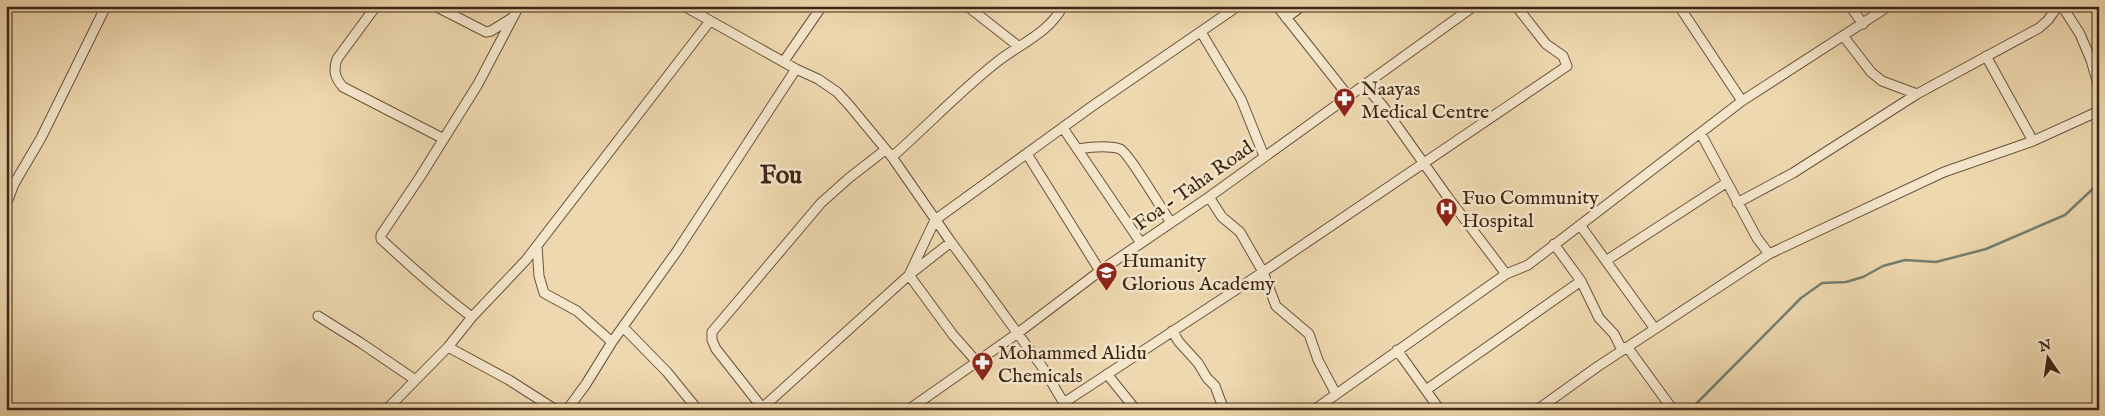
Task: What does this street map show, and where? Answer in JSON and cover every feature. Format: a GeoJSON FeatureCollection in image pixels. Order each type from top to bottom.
{"type":"FeatureCollection","features":[{"type":"Feature","properties":{"kind":"street"},"geometry":{"type":"LineString","coordinates":[[6,206],[14,184],[40,138],[106,6]]}},
{"type":"Feature","properties":{"kind":"street"},"geometry":{"type":"LineString","coordinates":[[376,6],[337,60],[334,69],[337,80],[343,87],[444,139]]}},
{"type":"Feature","properties":{"kind":"street"},"geometry":{"type":"LineString","coordinates":[[436,6],[486,32],[512,18]]}},
{"type":"Feature","properties":{"kind":"street"},"geometry":{"type":"LineString","coordinates":[[472,317],[440,292],[381,239],[381,235],[444,139],[487,68],[519,6]]}},
{"type":"Feature","properties":{"kind":"street"},"geometry":{"type":"LineString","coordinates":[[684,6],[796,69],[818,79],[837,92],[850,105],[892,157],[935,220],[1018,334],[1066,406],[1107,374],[1263,272],[1567,66],[1563,56],[1546,44],[1516,6]]}},
{"type":"Feature","properties":{"kind":"street"},"geometry":{"type":"LineString","coordinates":[[784,61],[822,6]]}},
{"type":"Feature","properties":{"kind":"street"},"geometry":{"type":"LineString","coordinates":[[892,157],[982,75],[1018,46],[1042,33],[1051,24],[1063,6]]}},
{"type":"Feature","properties":{"kind":"street"},"geometry":{"type":"LineString","coordinates":[[909,275],[935,220],[1238,6]]}},
{"type":"Feature","properties":{"kind":"street"},"geometry":{"type":"LineString","coordinates":[[1277,6],[1349,97]]}},
{"type":"Feature","properties":{"kind":"street"},"geometry":{"type":"LineString","coordinates":[[1286,18],[1302,6]]}},
{"type":"Feature","properties":{"kind":"street","name":"Foa - Taha Road"},"geometry":{"type":"LineString","coordinates":[[908,410],[1018,334],[1100,271],[1209,197],[1474,6]]}},
{"type":"Feature","properties":{"kind":"street"},"geometry":{"type":"LineString","coordinates":[[1679,6],[1742,101]]}},
{"type":"Feature","properties":{"kind":"street"},"geometry":{"type":"LineString","coordinates":[[1850,6],[1863,24]]}},
{"type":"Feature","properties":{"kind":"street"},"geometry":{"type":"LineString","coordinates":[[1314,410],[1506,274],[1528,265],[1636,180],[1701,134],[1742,101],[1844,37],[1889,6]]}},
{"type":"Feature","properties":{"kind":"street"},"geometry":{"type":"LineString","coordinates":[[1737,203],[1793,173],[1917,94],[2039,28],[2048,20],[2058,6]]}},
{"type":"Feature","properties":{"kind":"street"},"geometry":{"type":"LineString","coordinates":[[2062,6],[2080,34],[2091,60],[2099,88]]}},
{"type":"Feature","properties":{"kind":"street"},"geometry":{"type":"LineString","coordinates":[[969,7],[1018,46]]}},
{"type":"Feature","properties":{"kind":"street"},"geometry":{"type":"LineString","coordinates":[[386,410],[414,379],[448,347],[472,317],[537,246],[710,21]]}},
{"type":"Feature","properties":{"kind":"street"},"geometry":{"type":"LineString","coordinates":[[1201,32],[1241,100],[1264,156]]}},
{"type":"Feature","properties":{"kind":"street"},"geometry":{"type":"LineString","coordinates":[[1844,37],[1871,72],[1882,81],[1917,94]]}},
{"type":"Feature","properties":{"kind":"street"},"geometry":{"type":"LineString","coordinates":[[1986,56],[2033,141]]}},
{"type":"Feature","properties":{"kind":"street"},"geometry":{"type":"LineString","coordinates":[[567,410],[714,196],[796,69]]}},
{"type":"Feature","properties":{"kind":"street"},"geometry":{"type":"LineString","coordinates":[[1364,85],[1383,106],[1506,274]]}},
{"type":"Feature","properties":{"kind":"street"},"geometry":{"type":"LineString","coordinates":[[1537,410],[1769,254],[1944,172],[2033,141],[2099,111]]}},
{"type":"Feature","properties":{"kind":"street"},"geometry":{"type":"LineString","coordinates":[[1063,128],[1140,243]]}},
{"type":"Feature","properties":{"kind":"street"},"geometry":{"type":"LineString","coordinates":[[1701,134],[1756,238],[1769,254]]}},
{"type":"Feature","properties":{"kind":"street"},"geometry":{"type":"LineString","coordinates":[[1078,149],[1099,146],[1122,149],[1130,157],[1138,174],[1170,222]]}},
{"type":"Feature","properties":{"kind":"street"},"geometry":{"type":"LineString","coordinates":[[885,150],[849,178],[822,203],[712,332],[712,340],[716,349],[762,409],[909,275],[951,242]]}},
{"type":"Feature","properties":{"kind":"street"},"geometry":{"type":"LineString","coordinates":[[1027,154],[1100,271]]}},
{"type":"Feature","properties":{"kind":"street"},"geometry":{"type":"LineString","coordinates":[[1607,260],[1726,182]]}},
{"type":"Feature","properties":{"kind":"street"},"geometry":{"type":"LineString","coordinates":[[1209,197],[1222,217],[1240,232],[1263,272],[1276,306],[1309,334],[1318,360],[1336,394]]}},
{"type":"Feature","properties":{"kind":"street"},"geometry":{"type":"LineString","coordinates":[[1580,225],[1655,329]]}},
{"type":"Feature","properties":{"kind":"street"},"geometry":{"type":"LineString","coordinates":[[1554,244],[1581,281],[1599,318],[1614,334],[1620,346],[1628,348],[1673,410]]}},
{"type":"Feature","properties":{"kind":"street"},"geometry":{"type":"LineString","coordinates":[[537,246],[539,276],[544,293],[577,311],[612,342]]}},
{"type":"Feature","properties":{"kind":"street"},"geometry":{"type":"LineString","coordinates":[[909,275],[953,335],[977,362]]}},
{"type":"Feature","properties":{"kind":"street"},"geometry":{"type":"LineString","coordinates":[[1426,390],[1581,281]]}},
{"type":"Feature","properties":{"kind":"street"},"geometry":{"type":"LineString","coordinates":[[318,316],[361,342],[414,379]]}},
{"type":"Feature","properties":{"kind":"street"},"geometry":{"type":"LineString","coordinates":[[623,327],[667,372],[698,410]]}},
{"type":"Feature","properties":{"kind":"street"},"geometry":{"type":"LineString","coordinates":[[1172,331],[1215,386],[1224,410]]}},
{"type":"Feature","properties":{"kind":"street"},"geometry":{"type":"LineString","coordinates":[[448,347],[509,380],[556,410]]}},
{"type":"Feature","properties":{"kind":"street"},"geometry":{"type":"LineString","coordinates":[[1397,350],[1440,410]]}},
{"type":"Feature","properties":{"kind":"street"},"geometry":{"type":"LineString","coordinates":[[1107,374],[1136,410]]}},
{"type":"Feature","properties":{"kind":"waterway"},"geometry":{"type":"LineString","coordinates":[[1690,410],[1801,298],[1822,283],[1846,282],[1863,277],[1883,266],[1905,260],[1936,262],[1986,249],[2065,215],[2099,183]]}},
{"type":"Feature","properties":{"kind":"place","name":"Naayas Medical Centre"},"geometry":{"type":"Point","coordinates":[1345,118]}},
{"type":"Feature","properties":{"kind":"place","name":"Fuo Community Hospital"},"geometry":{"type":"Point","coordinates":[1446,227]}},
{"type":"Feature","properties":{"kind":"place","name":"Humanity Glorious Academy"},"geometry":{"type":"Point","coordinates":[1106,291]}},
{"type":"Feature","properties":{"kind":"place","name":"Mohammed Alidu Chemicals"},"geometry":{"type":"Point","coordinates":[982,382]}},
{"type":"Feature","properties":{"kind":"district","name":"Fou"},"geometry":{"type":"Point","coordinates":[781,174]}}]}
